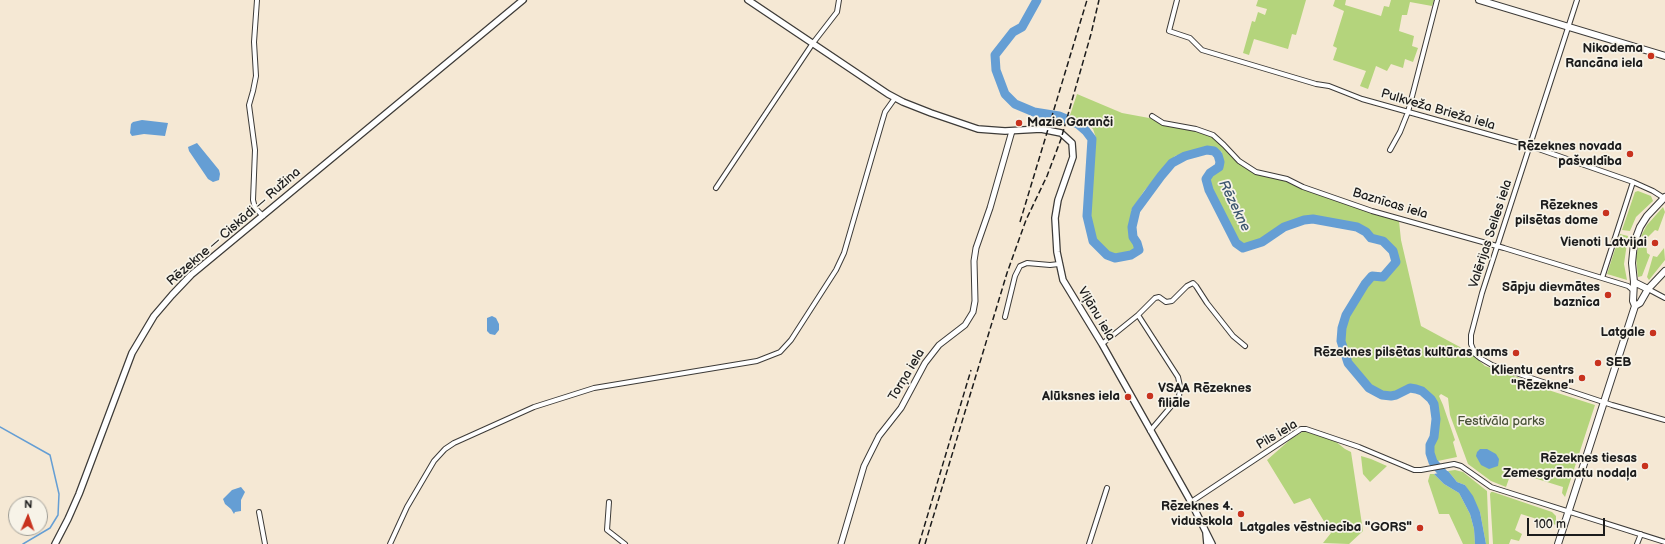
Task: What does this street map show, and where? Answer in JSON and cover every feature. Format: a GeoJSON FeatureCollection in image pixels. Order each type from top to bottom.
{"type":"FeatureCollection","features":[{"type":"Feature","properties":{"kind":"main road","name":"Rēzekne — Ciskādi — Ružina"},"geometry":{"type":"LineString","coordinates":[[55,544],[79,494],[124,372],[154,316],[172,295],[192,275],[523,0]]}},
{"type":"Feature","properties":{"kind":"main road","name":"Viļānu iela"},"geometry":{"type":"LineString","coordinates":[[748,0],[895,98],[930,113],[978,129],[1012,131],[1040,128],[1061,132],[1072,143],[1073,157],[1058,200],[1055,218],[1055,234],[1063,280],[1102,344],[1191,502],[1204,526],[1206,533]]}},
{"type":"Feature","properties":{"kind":"main road"},"geometry":{"type":"LineString","coordinates":[[1479,0],[1665,56]]}},
{"type":"Feature","properties":{"kind":"main road"},"geometry":{"type":"LineString","coordinates":[[1558,544],[1635,306],[1633,301],[1634,282],[1632,256],[1637,234],[1647,216],[1665,198]]}},
{"type":"Feature","properties":{"kind":"main road"},"geometry":{"type":"LineString","coordinates":[[1635,306],[1640,303],[1648,289],[1665,271]]}},
{"type":"Feature","properties":{"kind":"main road"},"geometry":{"type":"LineString","coordinates":[[1634,282],[1648,289]]}},
{"type":"Feature","properties":{"kind":"main road"},"geometry":{"type":"LineString","coordinates":[[1206,533],[1207,544]]}},
{"type":"Feature","properties":{"kind":"main road"},"geometry":{"type":"LineString","coordinates":[[1206,533],[1212,544]]}},
{"type":"Feature","properties":{"kind":"street"},"geometry":{"type":"LineString","coordinates":[[256,0],[254,42],[256,76],[254,91],[249,106],[255,150],[253,200],[255,208],[263,216]]}},
{"type":"Feature","properties":{"kind":"street"},"geometry":{"type":"LineString","coordinates":[[716,188],[813,43],[837,12],[839,0]]}},
{"type":"Feature","properties":{"kind":"street","name":"Pulkveža Brieža iela"},"geometry":{"type":"LineString","coordinates":[[1177,0],[1169,31],[1190,38],[1202,50],[1316,84],[1329,86],[1362,99],[1530,146],[1633,182],[1665,198]]}},
{"type":"Feature","properties":{"kind":"street"},"geometry":{"type":"LineString","coordinates":[[1390,150],[1400,132],[1408,112],[1437,0]]}},
{"type":"Feature","properties":{"kind":"street","name":"Valērijas Seiles iela"},"geometry":{"type":"LineString","coordinates":[[1577,0],[1497,246],[1470,335],[1472,348],[1480,358],[1492,366],[1604,402]]}},
{"type":"Feature","properties":{"kind":"street"},"geometry":{"type":"LineString","coordinates":[[390,544],[407,507],[434,461],[445,449],[454,443],[534,408],[594,388],[757,361],[780,352],[791,340],[836,270],[844,252],[885,112],[895,98]]}},
{"type":"Feature","properties":{"kind":"street","name":"Baznīcas iela"},"geometry":{"type":"LineString","coordinates":[[1152,116],[1163,123],[1213,135],[1239,162],[1256,172],[1287,179],[1303,187],[1372,210],[1628,286],[1634,291]]}},
{"type":"Feature","properties":{"kind":"street","name":"Torņa iela"},"geometry":{"type":"LineString","coordinates":[[841,544],[864,466],[879,436],[901,408],[925,363],[939,345],[965,325],[973,312],[975,301],[974,260],[976,248],[990,208],[1012,131]]}},
{"type":"Feature","properties":{"kind":"street"},"geometry":{"type":"LineString","coordinates":[[1602,278],[1633,182]]}},
{"type":"Feature","properties":{"kind":"street"},"geometry":{"type":"LineString","coordinates":[[1005,317],[1015,276],[1020,266],[1027,262],[1050,265],[1059,264]]}},
{"type":"Feature","properties":{"kind":"street"},"geometry":{"type":"LineString","coordinates":[[1102,344],[1138,315],[1156,297],[1166,302],[1172,301],[1187,286],[1193,283],[1233,336],[1245,346]]}},
{"type":"Feature","properties":{"kind":"street"},"geometry":{"type":"LineString","coordinates":[[1648,289],[1665,298]]}},
{"type":"Feature","properties":{"kind":"street"},"geometry":{"type":"LineString","coordinates":[[1138,315],[1178,377],[1180,386],[1179,397],[1150,431]]}},
{"type":"Feature","properties":{"kind":"street"},"geometry":{"type":"LineString","coordinates":[[1604,402],[1665,420]]}},
{"type":"Feature","properties":{"kind":"street","name":"Pils iela"},"geometry":{"type":"LineString","coordinates":[[1191,502],[1302,429],[1311,430],[1342,441],[1414,470],[1454,464],[1461,466],[1491,487],[1568,511]]}},
{"type":"Feature","properties":{"kind":"street"},"geometry":{"type":"LineString","coordinates":[[1089,544],[1107,488]]}},
{"type":"Feature","properties":{"kind":"street"},"geometry":{"type":"LineString","coordinates":[[609,502],[608,530],[625,544]]}},
{"type":"Feature","properties":{"kind":"street"},"geometry":{"type":"LineString","coordinates":[[1568,511],[1665,542]]}},
{"type":"Feature","properties":{"kind":"street"},"geometry":{"type":"LineString","coordinates":[[259,512],[265,544]]}},
{"type":"Feature","properties":{"kind":"street"},"geometry":{"type":"LineString","coordinates":[[1637,544],[1641,534]]}},
{"type":"Feature","properties":{"kind":"green space"},"geometry":{"type":"Polygon","coordinates":[[[1258,0],[1306,0],[1296,35],[1292,34],[1288,49],[1254,39],[1249,55],[1243,53],[1252,21],[1255,22],[1258,12],[1265,15],[1267,9],[1256,6],[1258,0]]]}},
{"type":"Feature","properties":{"kind":"green space"},"geometry":{"type":"Polygon","coordinates":[[[1335,0],[1346,0],[1345,5],[1381,16],[1384,6],[1389,7],[1391,0],[1434,0],[1432,6],[1410,2],[1407,15],[1402,15],[1399,31],[1414,36],[1412,46],[1418,48],[1413,62],[1405,59],[1403,68],[1391,64],[1387,71],[1376,66],[1368,89],[1360,86],[1366,71],[1333,60],[1337,48],[1333,46],[1344,11],[1333,6],[1335,0]]]}},
{"type":"Feature","properties":{"kind":"green space","name":"Festivāla parks"},"geometry":{"type":"Polygon","coordinates":[[[1077,94],[1122,113],[1160,120],[1213,135],[1239,161],[1256,172],[1287,179],[1399,221],[1401,240],[1421,326],[1471,353],[1485,366],[1531,382],[1542,388],[1595,405],[1565,497],[1562,493],[1563,487],[1518,473],[1511,468],[1509,470],[1511,473],[1506,487],[1491,481],[1468,464],[1450,415],[1448,398],[1441,394],[1439,396],[1455,440],[1453,442],[1457,457],[1433,462],[1430,453],[1430,445],[1436,421],[1433,402],[1427,395],[1416,389],[1410,388],[1396,395],[1382,395],[1363,382],[1345,355],[1342,330],[1354,302],[1372,276],[1383,277],[1396,262],[1394,254],[1383,241],[1371,238],[1366,232],[1357,227],[1313,219],[1304,220],[1284,227],[1262,242],[1243,248],[1236,243],[1209,190],[1206,179],[1222,168],[1222,152],[1210,147],[1175,156],[1144,191],[1131,211],[1131,238],[1133,237],[1139,250],[1107,255],[1090,234],[1087,216],[1096,138],[1093,129],[1083,122],[1069,118],[1077,94]]]}},
{"type":"Feature","properties":{"kind":"green space"},"geometry":{"type":"Polygon","coordinates":[[[1638,191],[1651,196],[1653,201],[1636,217],[1630,231],[1622,230],[1635,192],[1638,191]]]}},
{"type":"Feature","properties":{"kind":"green space"},"geometry":{"type":"Polygon","coordinates":[[[1663,207],[1665,212],[1658,231],[1655,230],[1647,238],[1641,236],[1647,225],[1663,207]]]}},
{"type":"Feature","properties":{"kind":"green space"},"geometry":{"type":"Polygon","coordinates":[[[1620,234],[1628,236],[1624,264],[1627,280],[1607,274],[1620,234]]]}},
{"type":"Feature","properties":{"kind":"green space"},"geometry":{"type":"Polygon","coordinates":[[[1640,240],[1646,242],[1647,253],[1650,255],[1642,276],[1638,277],[1636,257],[1640,240]]]}},
{"type":"Feature","properties":{"kind":"green space"},"geometry":{"type":"Polygon","coordinates":[[[1664,248],[1665,260],[1649,280],[1647,277],[1653,256],[1657,257],[1664,248]]]}},
{"type":"Feature","properties":{"kind":"green space"},"geometry":{"type":"Polygon","coordinates":[[[1304,431],[1335,441],[1351,452],[1363,531],[1349,544],[1323,543],[1331,533],[1310,498],[1294,504],[1267,460],[1292,438],[1304,431]]]}},
{"type":"Feature","properties":{"kind":"green space"},"geometry":{"type":"Polygon","coordinates":[[[1361,456],[1387,466],[1370,482],[1363,474],[1361,456]]]}},
{"type":"Feature","properties":{"kind":"green space"},"geometry":{"type":"Polygon","coordinates":[[[1455,470],[1463,472],[1487,491],[1489,544],[1486,544],[1480,512],[1465,485],[1457,482],[1448,471],[1455,470]]]}},
{"type":"Feature","properties":{"kind":"green space"},"geometry":{"type":"Polygon","coordinates":[[[1430,474],[1434,474],[1444,484],[1459,493],[1470,514],[1474,529],[1475,544],[1463,544],[1449,514],[1439,514],[1428,481],[1430,474]]]}},
{"type":"Feature","properties":{"kind":"green space"},"geometry":{"type":"Polygon","coordinates":[[[1493,492],[1552,512],[1556,516],[1556,525],[1521,514],[1515,530],[1522,534],[1519,541],[1511,539],[1509,544],[1493,544],[1490,494],[1493,492]]]}},
{"type":"Feature","properties":{"kind":"water"},"geometry":{"type":"Polygon","coordinates":[[[142,120],[168,123],[165,136],[144,134],[132,136],[130,133],[131,124],[142,120]]]}},
{"type":"Feature","properties":{"kind":"water"},"geometry":{"type":"Polygon","coordinates":[[[197,143],[219,170],[219,180],[213,182],[208,179],[189,151],[188,147],[197,143]]]}},
{"type":"Feature","properties":{"kind":"water"},"geometry":{"type":"Polygon","coordinates":[[[492,316],[496,318],[499,324],[499,330],[495,335],[490,334],[487,331],[487,318],[492,316]]]}},
{"type":"Feature","properties":{"kind":"water"},"geometry":{"type":"Polygon","coordinates":[[[1480,449],[1487,449],[1496,454],[1499,459],[1498,466],[1489,469],[1481,465],[1476,456],[1480,449]]]}},
{"type":"Feature","properties":{"kind":"water"},"geometry":{"type":"Polygon","coordinates":[[[1448,471],[1457,482],[1465,485],[1473,496],[1480,512],[1486,544],[1475,544],[1474,529],[1470,514],[1459,493],[1444,484],[1434,474],[1448,471]]]}},
{"type":"Feature","properties":{"kind":"water"},"geometry":{"type":"Polygon","coordinates":[[[241,487],[245,492],[241,500],[241,511],[235,512],[234,514],[225,504],[223,499],[232,490],[241,487]]]}},
{"type":"Feature","properties":{"kind":"waterway","name":"Rēzekne"},"geometry":{"type":"LineString","coordinates":[[1037,0],[1022,27],[1013,32],[995,55],[996,70],[1005,94],[1015,104],[1034,112],[1059,116],[1078,124],[1092,139],[1087,216],[1093,241],[1107,255],[1115,258],[1131,255],[1139,250],[1133,237],[1132,227],[1136,210],[1172,163],[1185,156],[1207,150],[1214,151],[1218,155],[1220,162],[1219,167],[1210,173],[1206,179],[1209,190],[1236,243],[1243,248],[1262,242],[1284,227],[1304,220],[1313,219],[1357,227],[1366,232],[1371,238],[1383,241],[1393,251],[1396,262],[1383,277],[1372,276],[1365,284],[1346,315],[1342,328],[1341,341],[1348,363],[1369,388],[1382,395],[1391,396],[1410,388],[1416,389],[1422,391],[1431,399],[1434,404],[1436,419],[1434,437],[1430,445],[1430,453],[1433,462],[1450,481]]}},
{"type":"Feature","properties":{"kind":"waterway"},"geometry":{"type":"LineString","coordinates":[[0,427],[50,455],[59,494],[58,515],[50,528],[23,544]]}},
{"type":"Feature","properties":{"kind":"railway"},"geometry":{"type":"LineString","coordinates":[[1020,222],[1087,0]]}},
{"type":"Feature","properties":{"kind":"railway"},"geometry":{"type":"LineString","coordinates":[[925,544],[1007,273],[1026,220],[1047,176],[1061,139],[1091,34],[1099,0]]}},
{"type":"Feature","properties":{"kind":"railway"},"geometry":{"type":"LineString","coordinates":[[919,544],[971,370]]}},
{"type":"Feature","properties":{"kind":"place","name":"Nikodema Rancāna iela"},"geometry":{"type":"Point","coordinates":[1651,56]}},
{"type":"Feature","properties":{"kind":"place","name":"Mazie Garanči"},"geometry":{"type":"Point","coordinates":[1019,123]}},
{"type":"Feature","properties":{"kind":"place","name":"Rēzeknes novada pašvaldība"},"geometry":{"type":"Point","coordinates":[1630,154]}},
{"type":"Feature","properties":{"kind":"place","name":"Rēzeknes pilsētas dome"},"geometry":{"type":"Point","coordinates":[1606,213]}},
{"type":"Feature","properties":{"kind":"place","name":"Vienoti Latvijai"},"geometry":{"type":"Point","coordinates":[1655,243]}},
{"type":"Feature","properties":{"kind":"place","name":"Sāpju dievmātes baznīca"},"geometry":{"type":"Point","coordinates":[1608,295]}},
{"type":"Feature","properties":{"kind":"place","name":"Latgale"},"geometry":{"type":"Point","coordinates":[1653,333]}},
{"type":"Feature","properties":{"kind":"place","name":"Rēzeknes pilsētas kultūras nams"},"geometry":{"type":"Point","coordinates":[1516,353]}},
{"type":"Feature","properties":{"kind":"place","name":"SEB"},"geometry":{"type":"Point","coordinates":[1598,363]}},
{"type":"Feature","properties":{"kind":"place","name":"Klientu centrs \"Rēzekne\""},"geometry":{"type":"Point","coordinates":[1582,378]}},
{"type":"Feature","properties":{"kind":"place","name":"VSAA Rēzeknes filiāle"},"geometry":{"type":"Point","coordinates":[1150,396]}},
{"type":"Feature","properties":{"kind":"place","name":"Alūksnes iela"},"geometry":{"type":"Point","coordinates":[1128,397]}},
{"type":"Feature","properties":{"kind":"place","name":"Rēzeknes tiesas Zemesgrāmatu nodaļa"},"geometry":{"type":"Point","coordinates":[1645,466]}},
{"type":"Feature","properties":{"kind":"place","name":"Rēzeknes 4. vidusskola"},"geometry":{"type":"Point","coordinates":[1241,514]}},
{"type":"Feature","properties":{"kind":"place","name":"Latgales vēstniecība \"GORS\""},"geometry":{"type":"Point","coordinates":[1420,528]}}]}
